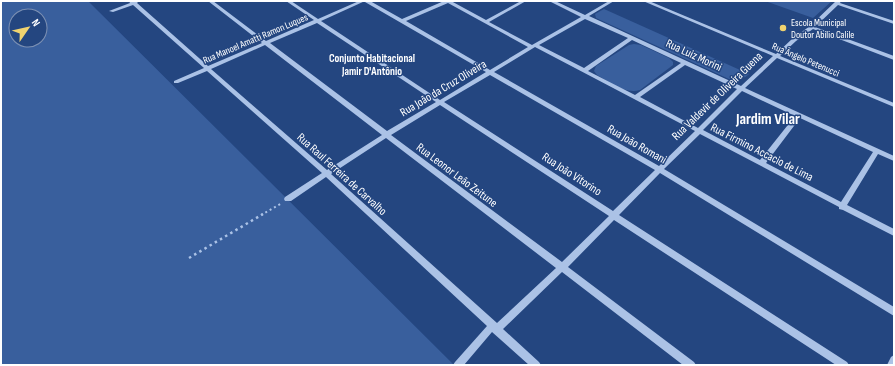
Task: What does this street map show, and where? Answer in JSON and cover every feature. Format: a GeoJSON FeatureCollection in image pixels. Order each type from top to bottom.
{"type":"FeatureCollection","features":[{"type":"Feature","properties":{"kind":"street","name":"Rua Leonor Leão Zeitune"},"geometry":{"type":"LineString","coordinates":[[210,1],[691,365]]}},
{"type":"Feature","properties":{"kind":"street","name":"Rua João Vitorino"},"geometry":{"type":"LineString","coordinates":[[288,1],[441,103],[844,365]]}},
{"type":"Feature","properties":{"kind":"street","name":"Rua Manoel Amatti Ramon Luques"},"geometry":{"type":"LineString","coordinates":[[176,82],[363,1]]}},
{"type":"Feature","properties":{"kind":"street","name":"Rua João Romani"},"geometry":{"type":"LineString","coordinates":[[367,1],[660,170],[894,312]]}},
{"type":"Feature","properties":{"kind":"street"},"geometry":{"type":"LineString","coordinates":[[402,21],[448,1]]}},
{"type":"Feature","properties":{"kind":"street","name":"Rua Firmino Accacio de Lima"},"geometry":{"type":"LineString","coordinates":[[448,1],[894,233]]}},
{"type":"Feature","properties":{"kind":"street"},"geometry":{"type":"LineString","coordinates":[[486,22],[524,1]]}},
{"type":"Feature","properties":{"kind":"street","name":"Rua Luiz Morini"},"geometry":{"type":"LineString","coordinates":[[551,1],[894,159]]}},
{"type":"Feature","properties":{"kind":"street","name":"Rua João da Cruz Oliveira"},"geometry":{"type":"LineString","coordinates":[[288,199],[386,135],[533,46],[612,1]]}},
{"type":"Feature","properties":{"kind":"street","name":"Rua Ângelo Petenucci"},"geometry":{"type":"LineString","coordinates":[[645,1],[894,106]]}},
{"type":"Feature","properties":{"kind":"street"},"geometry":{"type":"LineString","coordinates":[[110,11],[134,2]]}},
{"type":"Feature","properties":{"kind":"street","name":"Rua Raul Ferreira de Carvalho"},"geometry":{"type":"LineString","coordinates":[[134,2],[207,69],[327,174],[536,365]]}},
{"type":"Feature","properties":{"kind":"street"},"geometry":{"type":"LineString","coordinates":[[838,2],[894,23]]}},
{"type":"Feature","properties":{"kind":"street","name":"Rua Valdevir de Oliveira Guena"},"geometry":{"type":"LineString","coordinates":[[458,365],[494,328],[561,268],[741,89],[776,56],[812,27],[838,2]]}},
{"type":"Feature","properties":{"kind":"street"},"geometry":{"type":"LineString","coordinates":[[812,27],[894,58]]}},
{"type":"Feature","properties":{"kind":"street"},"geometry":{"type":"LineString","coordinates":[[584,71],[632,38]]}},
{"type":"Feature","properties":{"kind":"street"},"geometry":{"type":"LineString","coordinates":[[635,98],[684,63]]}},
{"type":"Feature","properties":{"kind":"street"},"geometry":{"type":"LineString","coordinates":[[761,164],[799,115]]}},
{"type":"Feature","properties":{"kind":"street"},"geometry":{"type":"LineString","coordinates":[[842,207],[877,151]]}},
{"type":"Feature","properties":{"kind":"street"},"geometry":{"type":"LineString","coordinates":[[892,365],[894,360]]}},
{"type":"Feature","properties":{"kind":"path"},"geometry":{"type":"LineString","coordinates":[[189,258],[288,199]]}},
{"type":"Feature","properties":{"kind":"shaded area"},"geometry":{"type":"Polygon","coordinates":[[[1,1],[88,1],[454,365],[1,365],[1,1]]]}},
{"type":"Feature","properties":{"kind":"shaded area"},"geometry":{"type":"Polygon","coordinates":[[[765,1],[832,1],[813,18],[765,1]]]}},
{"type":"Feature","properties":{"kind":"shaded area"},"geometry":{"type":"Polygon","coordinates":[[[604,9],[749,74],[740,79],[729,79],[596,18],[595,14],[604,9]]]}},
{"type":"Feature","properties":{"kind":"shaded area"},"geometry":{"type":"Polygon","coordinates":[[[629,45],[641,45],[669,58],[673,62],[673,65],[640,90],[634,91],[623,89],[597,75],[594,71],[596,66],[629,45]]]}},
{"type":"Feature","properties":{"kind":"place","name":"Escola Municipal Doutor Abílio Calile"},"geometry":{"type":"Point","coordinates":[783,28]}},
{"type":"Feature","properties":{"kind":"district","name":"Conjunto Habitacional Jamir D'Antônio"},"geometry":{"type":"Point","coordinates":[372,64]}},
{"type":"Feature","properties":{"kind":"district","name":"Jardim Vilar"},"geometry":{"type":"Point","coordinates":[768,118]}}]}
